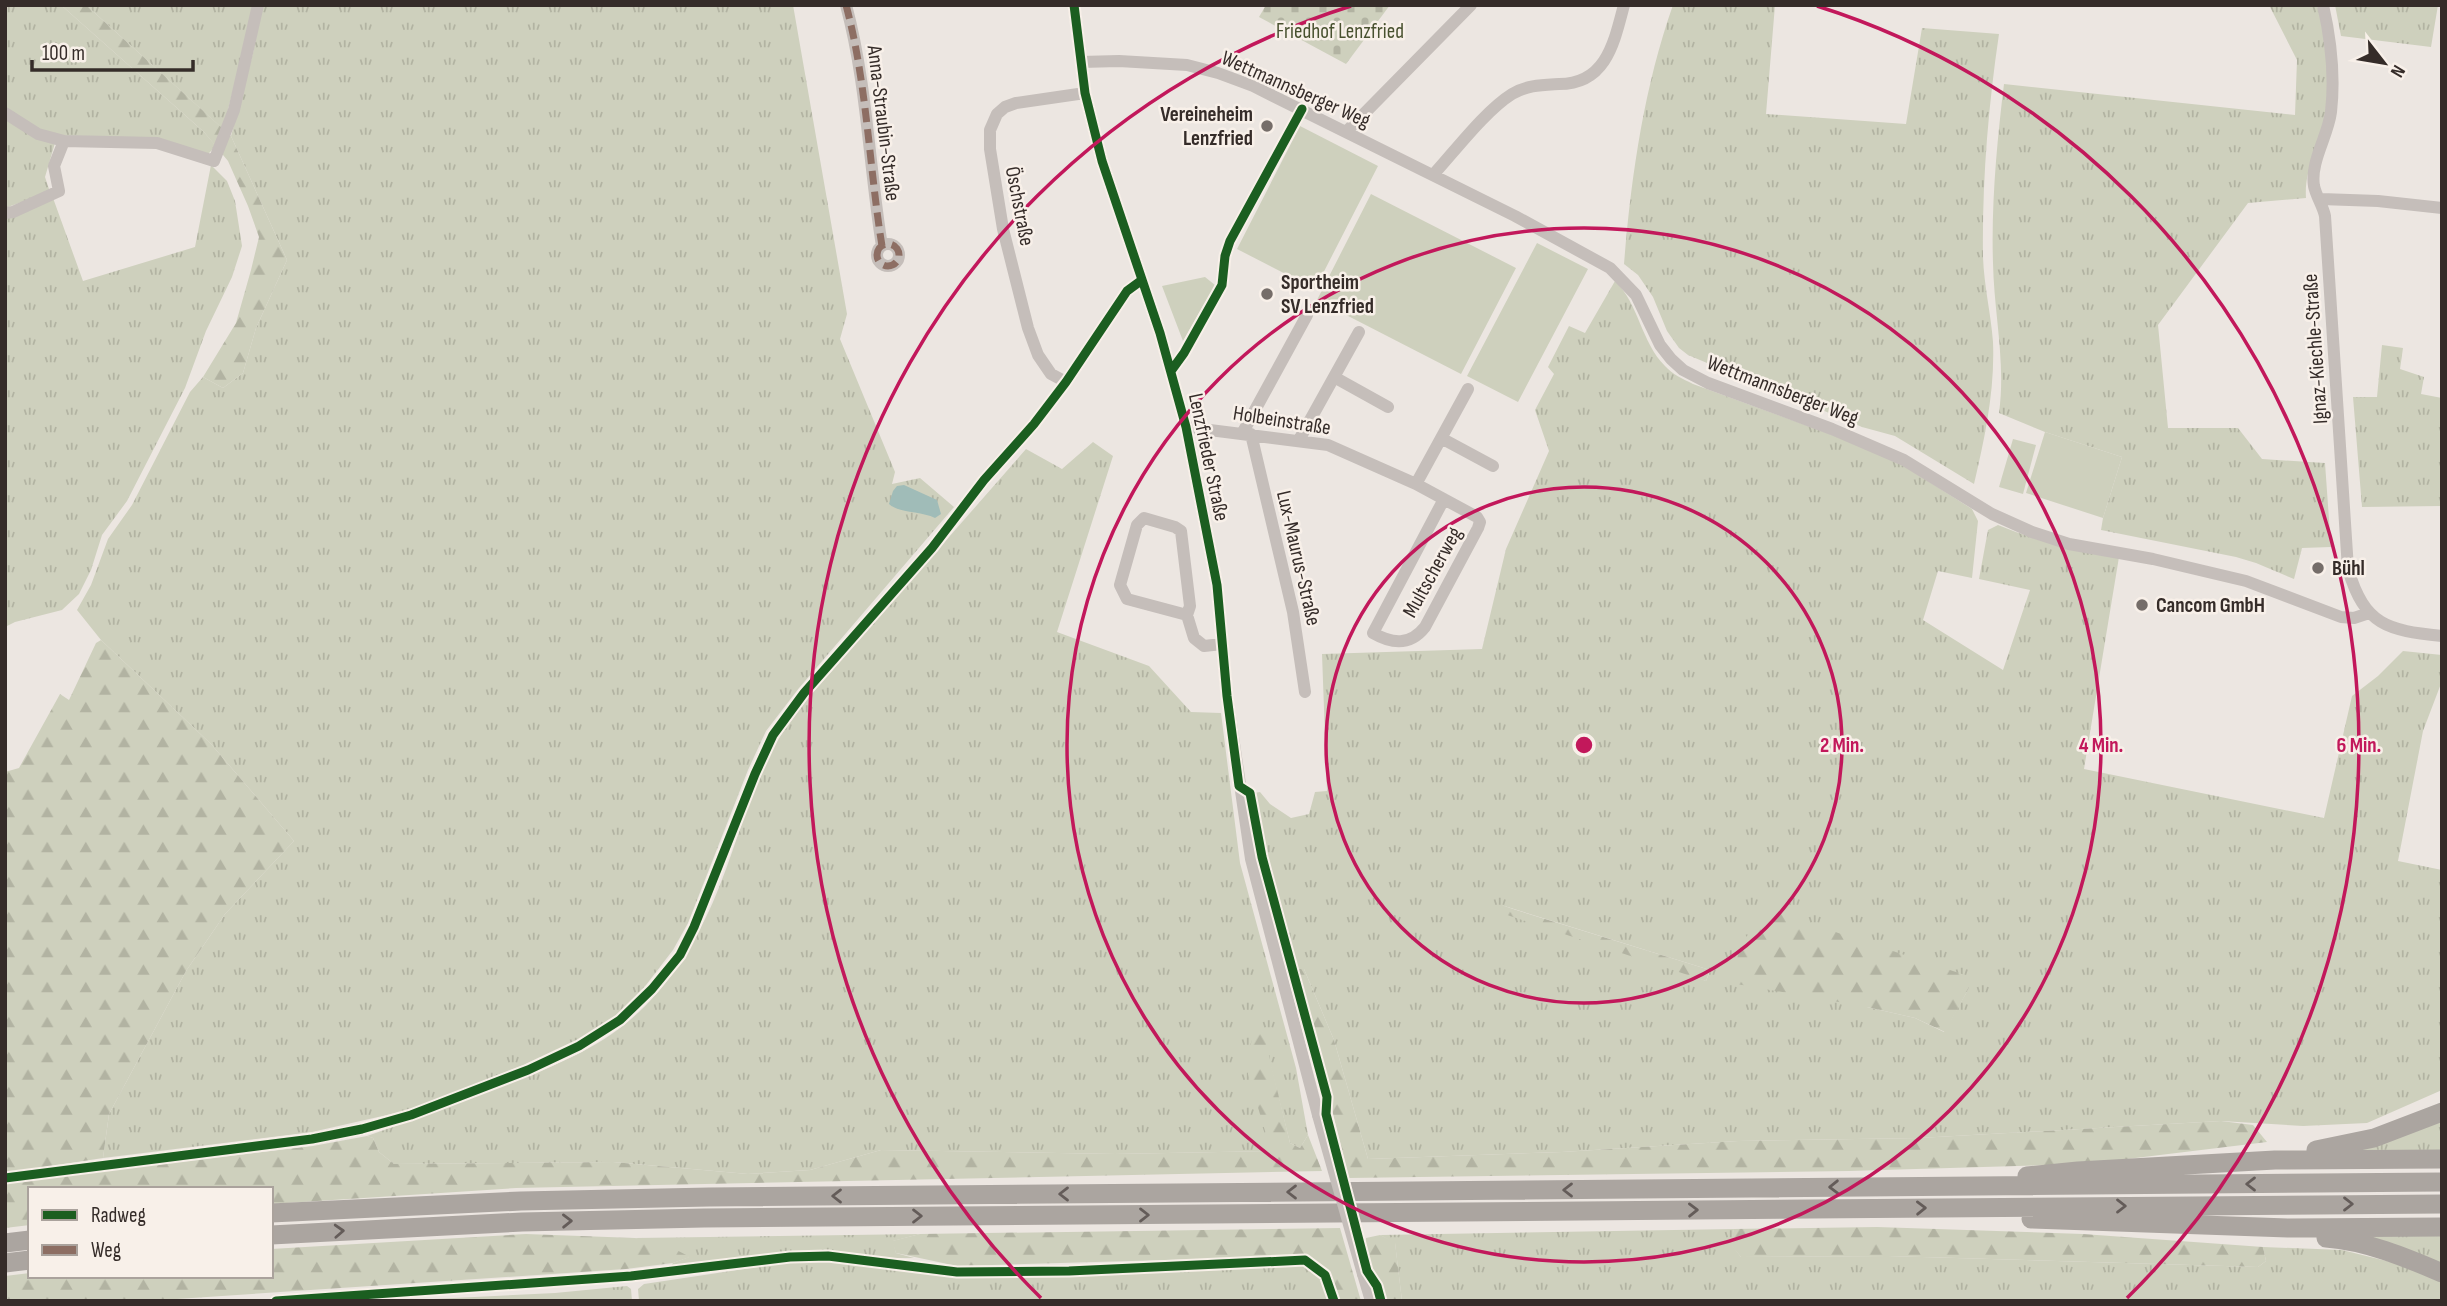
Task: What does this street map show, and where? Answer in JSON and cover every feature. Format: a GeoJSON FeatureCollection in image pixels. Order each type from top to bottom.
{"type":"FeatureCollection","features":[{"type":"Feature","properties":{"kind":"highway"},"geometry":{"type":"LineString","coordinates":[[2275,1160],[2292,1152],[2325,1150],[2374,1138],[2442,1112]]}},
{"type":"Feature","properties":{"kind":"highway"},"geometry":{"type":"LineString","coordinates":[[2000,1187],[2027,1176],[2066,1172],[2275,1160],[2442,1159]]}},
{"type":"Feature","properties":{"kind":"highway"},"geometry":{"type":"LineString","coordinates":[[273,1213],[521,1200],[695,1197],[2442,1182]]}},
{"type":"Feature","properties":{"kind":"highway"},"geometry":{"type":"LineString","coordinates":[[273,1235],[523,1222],[704,1218],[2442,1204]]}},
{"type":"Feature","properties":{"kind":"highway"},"geometry":{"type":"LineString","coordinates":[[1979,1208],[2028,1219],[2288,1228],[2442,1227]]}},
{"type":"Feature","properties":{"kind":"highway"},"geometry":{"type":"LineString","coordinates":[[2288,1228],[2308,1237],[2343,1239],[2405,1257],[2442,1273]]}},
{"type":"Feature","properties":{"kind":"highway"},"geometry":{"type":"LineString","coordinates":[[5,1243],[28,1240]]}},
{"type":"Feature","properties":{"kind":"highway"},"geometry":{"type":"LineString","coordinates":[[5,1263],[28,1260]]}},
{"type":"Feature","properties":{"kind":"street"},"geometry":{"type":"LineString","coordinates":[[5,113],[38,134],[64,141],[156,143],[214,161],[234,110],[258,5]]}},
{"type":"Feature","properties":{"kind":"street","name":"Anna-Straubin-Straße"},"geometry":{"type":"LineString","coordinates":[[846,5],[864,98],[874,198],[882,246]]}},
{"type":"Feature","properties":{"kind":"street","name":"Lenzfrieder Straße"},"geometry":{"type":"LineString","coordinates":[[1074,5],[1085,93],[1102,161],[1160,332],[1186,427],[1217,585],[1239,786],[1251,859],[1318,1115],[1371,1301]]}},
{"type":"Feature","properties":{"kind":"street"},"geometry":{"type":"LineString","coordinates":[[1346,132],[1471,5]]}},
{"type":"Feature","properties":{"kind":"street"},"geometry":{"type":"LineString","coordinates":[[1433,175],[1497,106],[1512,94],[1537,85],[1570,84],[1588,78],[1606,61],[1624,5]]}},
{"type":"Feature","properties":{"kind":"street","name":"Ignaz-Kiechle-Straße"},"geometry":{"type":"LineString","coordinates":[[2323,5],[2328,24],[2333,92],[2314,187],[2321,199],[2325,216],[2348,569],[2359,601],[2369,613]]}},
{"type":"Feature","properties":{"kind":"street","name":"Wettmannsberger Weg"},"geometry":{"type":"LineString","coordinates":[[1081,62],[1147,62],[1200,68],[1253,86],[1515,216],[1610,268],[1636,295],[1660,345],[1683,370],[1707,383],[1832,429],[1903,460],[1992,514],[2032,532],[2069,544],[2153,559],[2246,581],[2341,617],[2354,618],[2369,613]]}},
{"type":"Feature","properties":{"kind":"street","name":"Öschstraße"},"geometry":{"type":"LineString","coordinates":[[1066,382],[1051,374],[1043,364],[1028,327],[1003,229],[990,149],[990,130],[997,114],[1005,107],[1085,93]]}},
{"type":"Feature","properties":{"kind":"street"},"geometry":{"type":"LineString","coordinates":[[5,213],[60,191],[54,166],[64,141]]}},
{"type":"Feature","properties":{"kind":"street"},"geometry":{"type":"LineString","coordinates":[[2321,199],[2378,201],[2442,208]]}},
{"type":"Feature","properties":{"kind":"street"},"geometry":{"type":"LineString","coordinates":[[5,1178],[312,1139],[362,1129],[411,1115],[528,1070],[579,1046],[620,1020],[652,989],[680,955],[708,897],[755,774],[773,735],[804,693],[932,548],[968,500],[1034,424],[1066,382],[1127,291],[1142,280]]}},
{"type":"Feature","properties":{"kind":"street"},"geometry":{"type":"LineString","coordinates":[[1247,433],[1307,315]]}},
{"type":"Feature","properties":{"kind":"street"},"geometry":{"type":"LineString","coordinates":[[1299,440],[1359,332]]}},
{"type":"Feature","properties":{"kind":"street"},"geometry":{"type":"LineString","coordinates":[[1334,377],[1388,407]]}},
{"type":"Feature","properties":{"kind":"street"},"geometry":{"type":"LineString","coordinates":[[1416,484],[1468,388]]}},
{"type":"Feature","properties":{"kind":"street","name":"Holbeinstraße"},"geometry":{"type":"LineString","coordinates":[[1186,427],[1328,445],[1444,499]]}},
{"type":"Feature","properties":{"kind":"street","name":"Lux-Maurus-Straße"},"geometry":{"type":"LineString","coordinates":[[1247,433],[1293,612],[1305,692]]}},
{"type":"Feature","properties":{"kind":"street"},"geometry":{"type":"LineString","coordinates":[[1441,438],[1493,466]]}},
{"type":"Feature","properties":{"kind":"street","name":"Multscherweg"},"geometry":{"type":"LineString","coordinates":[[1444,499],[1478,517],[1478,528],[1419,634],[1408,640],[1387,641],[1373,633],[1444,499]]}},
{"type":"Feature","properties":{"kind":"street"},"geometry":{"type":"LineString","coordinates":[[1188,615],[1127,599],[1121,586],[1136,525],[1144,518],[1181,531],[1190,606],[1188,615],[1194,638],[1204,646],[1222,644]]}},
{"type":"Feature","properties":{"kind":"street"},"geometry":{"type":"LineString","coordinates":[[2369,613],[2384,624],[2408,632],[2442,636]]}},
{"type":"Feature","properties":{"kind":"green space"},"geometry":{"type":"Polygon","coordinates":[[[5,5],[61,5],[204,132],[216,146],[207,155],[66,137],[39,130],[5,107],[5,5]]]}},
{"type":"Feature","properties":{"kind":"green space"},"geometry":{"type":"Polygon","coordinates":[[[61,5],[86,5],[231,136],[287,260],[256,328],[243,373],[223,388],[203,377],[236,323],[251,270],[259,237],[248,206],[228,161],[204,132],[61,5]]]}},
{"type":"Feature","properties":{"kind":"green space"},"geometry":{"type":"Polygon","coordinates":[[[86,5],[255,5],[223,129],[86,5]]]}},
{"type":"Feature","properties":{"kind":"green space"},"geometry":{"type":"Polygon","coordinates":[[[262,5],[793,5],[847,314],[840,339],[895,472],[892,484],[920,478],[954,507],[799,688],[766,731],[688,923],[673,950],[646,985],[616,1016],[576,1042],[409,1110],[312,1132],[103,1158],[109,1114],[186,971],[225,914],[294,841],[211,744],[101,640],[77,610],[91,585],[108,539],[132,505],[190,392],[203,377],[223,388],[243,373],[256,328],[287,260],[231,136],[253,53],[262,5]]]}},
{"type":"Feature","properties":{"kind":"green space","name":"Friedhof Lenzfried"},"geometry":{"type":"Polygon","coordinates":[[[1266,5],[1390,5],[1346,64],[1259,17],[1266,5]]]}},
{"type":"Feature","properties":{"kind":"green space"},"geometry":{"type":"Polygon","coordinates":[[[1673,5],[1775,5],[1766,114],[1906,124],[1922,28],[1999,34],[1986,146],[1983,229],[1984,268],[1993,342],[1991,396],[1974,484],[1895,436],[1862,427],[1815,407],[1798,396],[1738,376],[1688,355],[1679,348],[1667,331],[1653,297],[1638,275],[1624,264],[1640,133],[1654,68],[1673,5]]]}},
{"type":"Feature","properties":{"kind":"green space"},"geometry":{"type":"Polygon","coordinates":[[[2269,5],[2317,5],[2323,32],[2328,62],[2328,106],[2307,177],[2306,198],[2248,203],[2158,325],[2168,428],[2238,428],[2262,459],[2325,463],[2331,547],[2302,548],[2294,579],[2236,557],[2101,530],[2122,457],[2045,432],[1999,413],[2001,375],[1994,282],[1993,219],[2004,84],[2295,115],[2297,60],[2269,5]]]}},
{"type":"Feature","properties":{"kind":"green space"},"geometry":{"type":"Polygon","coordinates":[[[2335,5],[2438,5],[2431,47],[2341,36],[2335,5]]]}},
{"type":"Feature","properties":{"kind":"green space"},"geometry":{"type":"Polygon","coordinates":[[[5,118],[55,143],[45,177],[50,192],[5,208],[5,118]]]}},
{"type":"Feature","properties":{"kind":"green space"},"geometry":{"type":"Polygon","coordinates":[[[1300,126],[1378,166],[1315,289],[1237,249],[1300,126]]]}},
{"type":"Feature","properties":{"kind":"green space"},"geometry":{"type":"Polygon","coordinates":[[[211,165],[227,181],[235,201],[242,246],[232,277],[206,331],[185,388],[127,501],[102,535],[91,570],[79,594],[62,610],[5,627],[5,216],[53,198],[83,281],[195,247],[211,165]]]}},
{"type":"Feature","properties":{"kind":"green space"},"geometry":{"type":"Polygon","coordinates":[[[1371,194],[1516,268],[1461,374],[1317,300],[1371,194]]]}},
{"type":"Feature","properties":{"kind":"green space"},"geometry":{"type":"Polygon","coordinates":[[[1537,243],[1588,269],[1518,402],[1467,376],[1537,243]]]}},
{"type":"Feature","properties":{"kind":"green space"},"geometry":{"type":"Polygon","coordinates":[[[1205,277],[1215,285],[1183,341],[1162,286],[1205,277]]]}},
{"type":"Feature","properties":{"kind":"green space"},"geometry":{"type":"Polygon","coordinates":[[[1615,281],[1630,301],[1650,346],[1674,374],[1693,384],[1830,434],[1901,464],[1972,509],[1978,521],[1972,578],[1938,571],[1923,620],[2003,670],[2030,590],[1979,579],[1988,530],[1998,525],[2057,544],[2119,557],[2084,769],[2324,818],[2352,696],[2378,676],[2403,651],[2442,655],[2442,681],[2423,731],[2398,861],[2442,870],[2442,1090],[2367,1123],[2303,1126],[2221,1121],[1919,1138],[1738,1141],[1562,1152],[1368,1159],[1334,1040],[1304,969],[1297,969],[1266,857],[1254,793],[1260,792],[1270,804],[1291,818],[1309,814],[1315,792],[1327,791],[1322,654],[1482,649],[1506,549],[1549,451],[1535,410],[1554,374],[1548,367],[1569,326],[1585,333],[1615,281]],[[1501,905],[1706,981],[1710,971],[1710,970],[1501,905]],[[1969,988],[1867,1007],[1915,1018],[1944,1032],[1969,988]]]}},
{"type":"Feature","properties":{"kind":"green space"},"geometry":{"type":"Polygon","coordinates":[[[2382,345],[2403,348],[2400,369],[2424,377],[2421,394],[2442,398],[2442,506],[2362,507],[2353,397],[2377,397],[2382,345]]]}},
{"type":"Feature","properties":{"kind":"green space"},"geometry":{"type":"Polygon","coordinates":[[[2045,432],[2122,457],[2103,518],[2026,493],[2045,432]]]}},
{"type":"Feature","properties":{"kind":"green space"},"geometry":{"type":"Polygon","coordinates":[[[2013,439],[2036,445],[2023,494],[1999,487],[2013,439]]]}},
{"type":"Feature","properties":{"kind":"green space"},"geometry":{"type":"Polygon","coordinates":[[[1093,442],[1113,456],[1057,632],[1149,666],[1191,712],[1221,713],[1240,863],[1296,1068],[1308,1135],[1300,1148],[1290,1143],[1262,1031],[1265,1128],[1272,1151],[1115,1154],[881,1150],[810,1170],[748,1174],[613,1162],[394,1164],[379,1152],[373,1138],[367,1136],[563,1061],[595,1045],[639,1012],[665,984],[696,936],[713,902],[768,759],[782,734],[809,697],[1026,449],[1062,469],[1093,442]]]}},
{"type":"Feature","properties":{"kind":"green space"},"geometry":{"type":"Polygon","coordinates":[[[101,640],[211,744],[294,841],[225,914],[186,971],[109,1114],[103,1158],[5,1173],[5,772],[19,768],[60,694],[69,700],[96,643],[101,640]]]}},
{"type":"Feature","properties":{"kind":"green space"},"geometry":{"type":"Polygon","coordinates":[[[1500,905],[1710,970],[1706,981],[1501,913],[1500,905]]]}},
{"type":"Feature","properties":{"kind":"green space"},"geometry":{"type":"Polygon","coordinates":[[[1769,910],[1968,976],[1969,988],[1945,1032],[1915,1018],[1867,1007],[1731,983],[1741,943],[1769,910]]]}},
{"type":"Feature","properties":{"kind":"green space"},"geometry":{"type":"Polygon","coordinates":[[[1297,969],[1304,969],[1334,1040],[1368,1159],[1562,1152],[1738,1141],[1919,1138],[2221,1121],[2253,1125],[2267,1142],[2086,1164],[1849,1171],[1349,1178],[1297,969]]]}},
{"type":"Feature","properties":{"kind":"green space"},"geometry":{"type":"Polygon","coordinates":[[[1263,1031],[1290,1143],[1300,1148],[1308,1135],[1322,1171],[516,1188],[273,1204],[273,1187],[28,1187],[28,1225],[5,1228],[5,1183],[313,1146],[367,1136],[373,1138],[379,1152],[394,1164],[613,1162],[748,1174],[810,1170],[881,1150],[1115,1154],[1271,1151],[1248,1074],[1252,1034],[1263,1031]]]}},
{"type":"Feature","properties":{"kind":"green space"},"geometry":{"type":"Polygon","coordinates":[[[2442,1121],[2442,1151],[2359,1150],[2442,1121]]]}},
{"type":"Feature","properties":{"kind":"green space"},"geometry":{"type":"Polygon","coordinates":[[[1877,1227],[2083,1234],[2263,1247],[2266,1261],[2258,1267],[1888,1256],[1741,1257],[1730,1244],[1734,1229],[1877,1227]]]}},
{"type":"Feature","properties":{"kind":"green space"},"geometry":{"type":"Polygon","coordinates":[[[1340,1228],[1361,1301],[1338,1301],[1328,1273],[1305,1256],[957,1266],[896,1253],[892,1241],[920,1234],[1340,1228]]]}},
{"type":"Feature","properties":{"kind":"green space"},"geometry":{"type":"Polygon","coordinates":[[[1734,1229],[1731,1244],[1741,1257],[1888,1256],[2258,1267],[2266,1261],[2263,1247],[2342,1250],[2403,1265],[2442,1281],[2442,1301],[1402,1301],[1395,1243],[1380,1235],[1734,1229]]]}},
{"type":"Feature","properties":{"kind":"green space"},"geometry":{"type":"Polygon","coordinates":[[[526,1234],[635,1238],[665,1244],[690,1257],[673,1263],[626,1269],[147,1301],[5,1301],[5,1276],[28,1273],[28,1278],[273,1278],[273,1249],[526,1234]]]}},
{"type":"Feature","properties":{"kind":"green space"},"geometry":{"type":"Polygon","coordinates":[[[920,1234],[893,1241],[896,1253],[914,1258],[880,1258],[829,1251],[790,1253],[667,1272],[673,1263],[689,1257],[635,1238],[920,1234]]]}},
{"type":"Feature","properties":{"kind":"green space"},"geometry":{"type":"Polygon","coordinates":[[[2442,1234],[2442,1265],[2350,1235],[2442,1234]]]}},
{"type":"Feature","properties":{"kind":"green space"},"geometry":{"type":"Polygon","coordinates":[[[1380,1235],[1395,1242],[1402,1301],[1385,1301],[1364,1250],[1366,1238],[1380,1235]]]}},
{"type":"Feature","properties":{"kind":"green space"},"geometry":{"type":"Polygon","coordinates":[[[828,1260],[957,1277],[1070,1276],[1303,1264],[1321,1277],[1329,1301],[639,1301],[638,1289],[644,1284],[791,1262],[828,1260]]]}},
{"type":"Feature","properties":{"kind":"green space"},"geometry":{"type":"Polygon","coordinates":[[[627,1286],[631,1289],[632,1301],[392,1301],[555,1293],[627,1286]]]}},
{"type":"Feature","properties":{"kind":"water"},"geometry":{"type":"Polygon","coordinates":[[[904,485],[937,500],[941,514],[935,518],[898,509],[889,504],[893,491],[897,486],[904,485]]]}},
{"type":"Feature","properties":{"kind":"marked path"},"geometry":{"type":"LineString","coordinates":[[846,5],[859,64],[882,246]]}},
{"type":"Feature","properties":{"kind":"marked path"},"geometry":{"type":"LineString","coordinates":[[888,244],[898,251],[899,255],[892,265],[888,266],[878,259],[877,255],[884,245],[888,244]]}},
{"type":"Feature","properties":{"kind":"cycle path"},"geometry":{"type":"LineString","coordinates":[[1074,5],[1085,93],[1102,161],[1160,333],[1186,427],[1217,585],[1227,696],[1239,786],[1250,793],[1262,857],[1327,1097],[1326,1114],[1367,1271],[1377,1286],[1381,1301]]}},
{"type":"Feature","properties":{"kind":"cycle path"},"geometry":{"type":"LineString","coordinates":[[1171,371],[1222,285],[1225,256],[1230,241],[1302,109]]}},
{"type":"Feature","properties":{"kind":"cycle path"},"geometry":{"type":"LineString","coordinates":[[5,1178],[312,1139],[362,1129],[411,1115],[528,1070],[579,1046],[620,1020],[652,989],[680,955],[773,735],[804,693],[932,548],[984,480],[1034,424],[1066,382],[1127,291],[1142,280]]}},
{"type":"Feature","properties":{"kind":"cycle path"},"geometry":{"type":"LineString","coordinates":[[276,1301],[631,1276],[790,1257],[828,1256],[957,1272],[1069,1271],[1305,1260],[1325,1275],[1334,1301]]}},
{"type":"Feature","properties":{"kind":"place","name":"Vereineheim Lenzfried"},"geometry":{"type":"Point","coordinates":[1267,126]}},
{"type":"Feature","properties":{"kind":"place","name":"Sportheim SV Lenzfried"},"geometry":{"type":"Point","coordinates":[1267,294]}},
{"type":"Feature","properties":{"kind":"place","name":"Bühl"},"geometry":{"type":"Point","coordinates":[2318,568]}},
{"type":"Feature","properties":{"kind":"place","name":"Cancom GmbH"},"geometry":{"type":"Point","coordinates":[2142,605]}}]}
